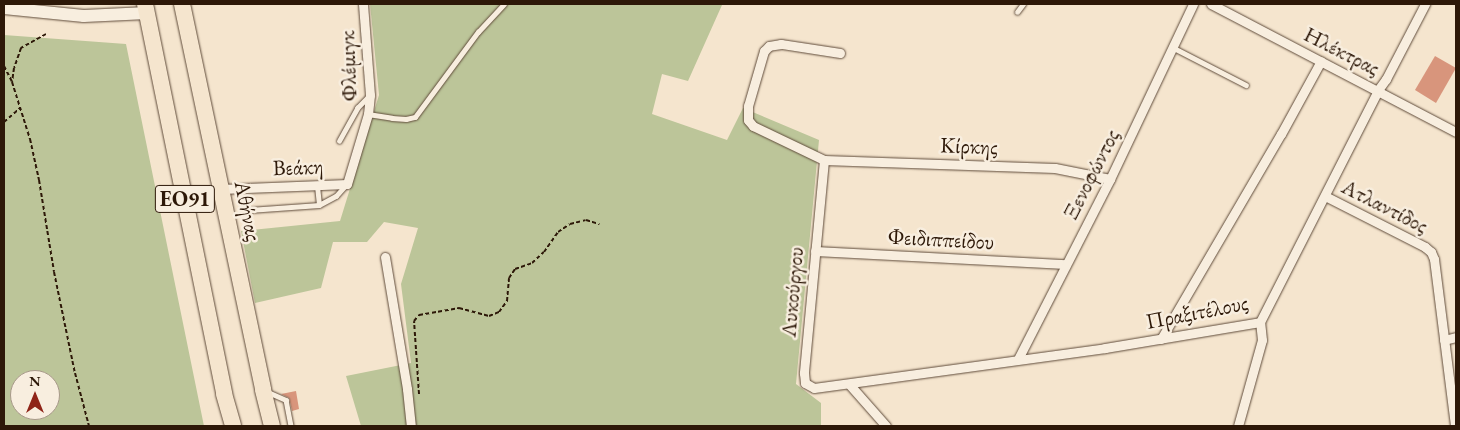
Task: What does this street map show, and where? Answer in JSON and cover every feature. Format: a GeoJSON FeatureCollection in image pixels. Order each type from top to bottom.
{"type":"FeatureCollection","features":[{"type":"Feature","properties":{"kind":"highway","name":"Αθήνας"},"geometry":{"type":"LineString","coordinates":[[182,4],[272,426]]}},
{"type":"Feature","properties":{"kind":"highway","name":"ΕΟ91"},"geometry":{"type":"LineString","coordinates":[[146,9],[224,394],[233,426]]}},
{"type":"Feature","properties":{"kind":"street","name":"Φλέμιγκ"},"geometry":{"type":"LineString","coordinates":[[347,184],[368,114],[370,95],[363,4]]}},
{"type":"Feature","properties":{"kind":"street","name":"Ξενοφώντος"},"geometry":{"type":"LineString","coordinates":[[1018,359],[1110,179],[1174,48],[1193,4]]}},
{"type":"Feature","properties":{"kind":"street","name":"Ηλέκτρας"},"geometry":{"type":"LineString","coordinates":[[1211,4],[1456,132]]}},
{"type":"Feature","properties":{"kind":"street","name":"Πραξιτέλους"},"geometry":{"type":"LineString","coordinates":[[849,384],[1161,339],[1260,322],[1378,90],[1386,79],[1426,4]]}},
{"type":"Feature","properties":{"kind":"street"},"geometry":{"type":"LineString","coordinates":[[4,8],[84,16],[146,9]]}},
{"type":"Feature","properties":{"kind":"street"},"geometry":{"type":"LineString","coordinates":[[824,160],[753,126],[748,120],[748,106],[764,51],[769,46],[781,44],[840,53]]}},
{"type":"Feature","properties":{"kind":"street"},"geometry":{"type":"LineString","coordinates":[[1161,339],[1282,134],[1321,61]]}},
{"type":"Feature","properties":{"kind":"street","name":"Κίρκης"},"geometry":{"type":"LineString","coordinates":[[824,160],[1055,168],[1110,179]]}},
{"type":"Feature","properties":{"kind":"street","name":"Λυκούργου"},"geometry":{"type":"LineString","coordinates":[[824,160],[804,373],[805,383],[814,388],[849,384]]}},
{"type":"Feature","properties":{"kind":"street","name":"Βεάκη"},"geometry":{"type":"LineString","coordinates":[[221,189],[347,184]]}},
{"type":"Feature","properties":{"kind":"street","name":"Ατλαντίδος"},"geometry":{"type":"LineString","coordinates":[[1325,196],[1425,247],[1431,252],[1455,426]]}},
{"type":"Feature","properties":{"kind":"street","name":"Φειδιππείδου"},"geometry":{"type":"LineString","coordinates":[[815,251],[1066,264]]}},
{"type":"Feature","properties":{"kind":"street"},"geometry":{"type":"LineString","coordinates":[[384,257],[411,414],[411,426]]}},
{"type":"Feature","properties":{"kind":"street"},"geometry":{"type":"LineString","coordinates":[[1238,426],[1262,340],[1260,322]]}},
{"type":"Feature","properties":{"kind":"street"},"geometry":{"type":"LineString","coordinates":[[1444,340],[1456,337]]}},
{"type":"Feature","properties":{"kind":"street"},"geometry":{"type":"LineString","coordinates":[[849,384],[886,426]]}},
{"type":"Feature","properties":{"kind":"lane"},"geometry":{"type":"LineString","coordinates":[[368,114],[399,119],[414,117],[478,32],[504,4]]}},
{"type":"Feature","properties":{"kind":"lane"},"geometry":{"type":"LineString","coordinates":[[1018,12],[1023,4]]}},
{"type":"Feature","properties":{"kind":"lane"},"geometry":{"type":"LineString","coordinates":[[1174,48],[1246,86]]}},
{"type":"Feature","properties":{"kind":"lane"},"geometry":{"type":"LineString","coordinates":[[339,141],[357,108],[370,95]]}},
{"type":"Feature","properties":{"kind":"lane"},"geometry":{"type":"LineString","coordinates":[[249,210],[319,205],[336,196],[347,184]]}},
{"type":"Feature","properties":{"kind":"lane"},"geometry":{"type":"LineString","coordinates":[[317,185],[319,205]]}},
{"type":"Feature","properties":{"kind":"lane"},"geometry":{"type":"LineString","coordinates":[[263,390],[286,400],[291,426]]}},
{"type":"Feature","properties":{"kind":"path"},"geometry":{"type":"LineString","coordinates":[[12,82],[14,68],[21,48],[46,34]]}},
{"type":"Feature","properties":{"kind":"path"},"geometry":{"type":"LineString","coordinates":[[4,66],[12,82],[37,172],[54,272],[89,426]]}},
{"type":"Feature","properties":{"kind":"path"},"geometry":{"type":"LineString","coordinates":[[4,122],[20,108]]}},
{"type":"Feature","properties":{"kind":"path"},"geometry":{"type":"LineString","coordinates":[[411,414],[419,402],[414,320],[419,315],[459,308],[488,316],[499,312],[507,301],[509,278],[515,269],[532,263],[544,252],[558,232],[570,224],[586,220],[599,224]]}},
{"type":"Feature","properties":{"kind":"green space"},"geometry":{"type":"Polygon","coordinates":[[[370,4],[722,5],[688,81],[662,74],[652,114],[727,140],[743,108],[819,140],[796,384],[821,403],[821,426],[361,426],[346,376],[411,363],[401,284],[418,228],[384,222],[367,242],[333,242],[321,288],[255,303],[241,231],[340,221],[379,95],[370,4]]]}},
{"type":"Feature","properties":{"kind":"green space"},"geometry":{"type":"Polygon","coordinates":[[[4,35],[126,44],[204,426],[4,426],[4,35]]]}},
{"type":"Feature","properties":{"kind":"building"},"geometry":{"type":"Polygon","coordinates":[[[1435,56],[1456,68],[1436,103],[1415,90],[1435,56]]]}},
{"type":"Feature","properties":{"kind":"building"},"geometry":{"type":"Polygon","coordinates":[[[296,391],[299,409],[292,411],[289,398],[281,394],[296,391]]]}}]}
